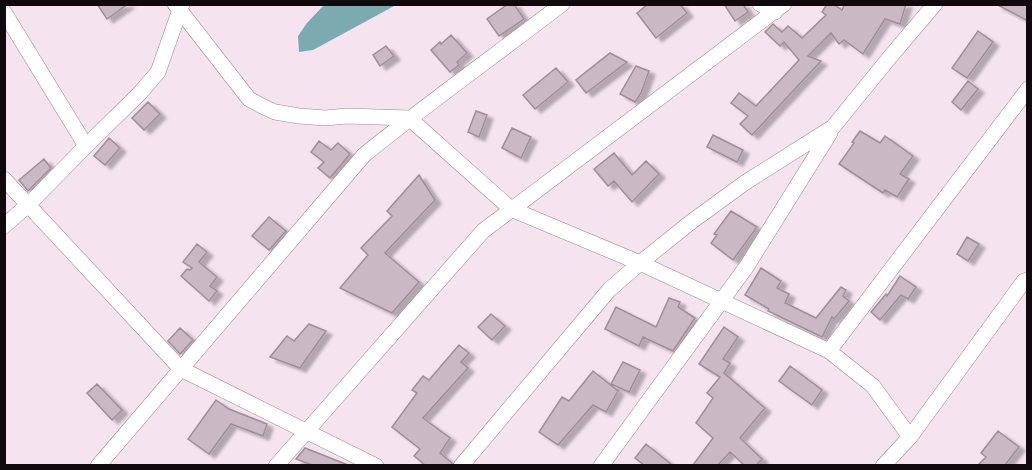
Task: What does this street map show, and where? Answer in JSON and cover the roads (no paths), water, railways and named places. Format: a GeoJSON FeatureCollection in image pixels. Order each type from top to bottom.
{"type":"FeatureCollection","features":[{"type":"Feature","properties":{"kind":"street"},"geometry":{"type":"LineString","coordinates":[[11,4],[4,12],[86,146]]}},
{"type":"Feature","properties":{"kind":"street"},"geometry":{"type":"LineString","coordinates":[[98,465],[364,155],[409,118],[562,4]]}},
{"type":"Feature","properties":{"kind":"street"},"geometry":{"type":"LineString","coordinates":[[759,4],[779,8]]}},
{"type":"Feature","properties":{"kind":"street"},"geometry":{"type":"LineString","coordinates":[[601,465],[747,266],[833,128],[935,4]]}},
{"type":"Feature","properties":{"kind":"street"},"geometry":{"type":"LineString","coordinates":[[178,6],[249,99],[274,112],[308,117],[409,118],[511,209],[640,262],[829,351],[873,386],[910,437]]}},
{"type":"Feature","properties":{"kind":"street"},"geometry":{"type":"LineString","coordinates":[[4,226],[140,93],[158,72],[168,46],[178,6]]}},
{"type":"Feature","properties":{"kind":"street"},"geometry":{"type":"LineString","coordinates":[[276,465],[483,231],[779,8]]}},
{"type":"Feature","properties":{"kind":"street"},"geometry":{"type":"LineString","coordinates":[[829,351],[1028,89]]}},
{"type":"Feature","properties":{"kind":"street"},"geometry":{"type":"LineString","coordinates":[[461,465],[609,290],[640,262],[747,182],[833,128]]}},
{"type":"Feature","properties":{"kind":"street"},"geometry":{"type":"LineString","coordinates":[[4,179],[181,369],[376,465]]}},
{"type":"Feature","properties":{"kind":"street"},"geometry":{"type":"LineString","coordinates":[[883,465],[910,437],[1024,281],[1028,280]]}},
{"type":"Feature","properties":{"kind":"water"},"geometry":{"type":"Polygon","coordinates":[[[324,5],[396,5],[313,50],[299,52],[298,36],[324,5]]]}}]}
